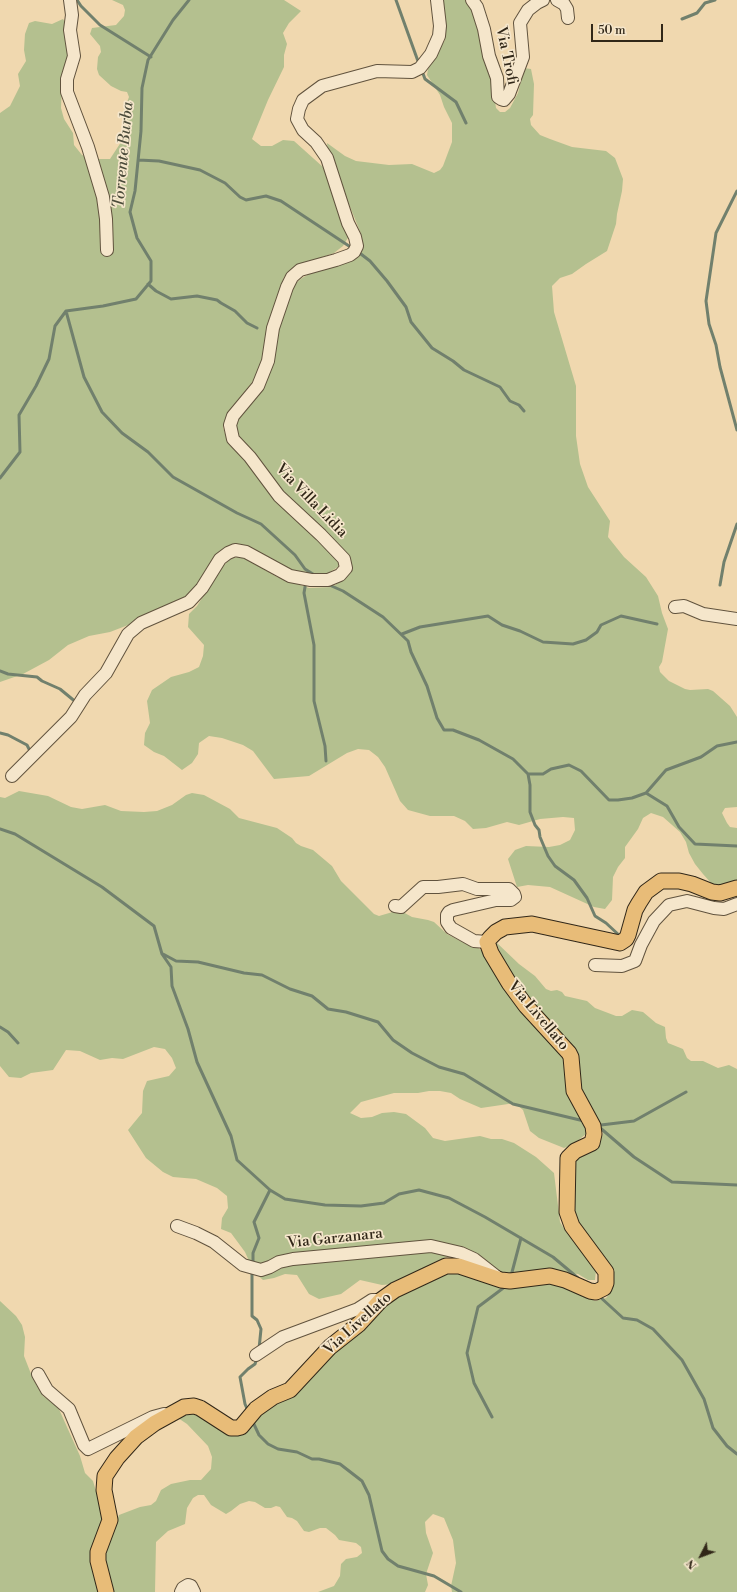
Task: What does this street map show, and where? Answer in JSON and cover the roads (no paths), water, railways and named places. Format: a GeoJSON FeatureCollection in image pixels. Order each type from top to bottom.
{"type":"FeatureCollection","features":[{"type":"Feature","properties":{"kind":"main road"},"geometry":{"type":"LineString","coordinates":[[487,942],[493,934],[505,927],[532,924],[620,943],[626,939],[628,935],[635,910],[639,902],[646,892],[661,881],[680,881],[712,892],[720,893],[737,888]]}},
{"type":"Feature","properties":{"kind":"main road","name":"Via Livellato"},"geometry":{"type":"LineString","coordinates":[[106,1592],[98,1561],[98,1552],[110,1520],[104,1490],[105,1476],[116,1458],[136,1438],[171,1413],[184,1407],[200,1408],[231,1428],[242,1426],[256,1409],[273,1397],[290,1390],[330,1347],[359,1324],[381,1300],[395,1290],[450,1265],[459,1266],[501,1280],[510,1281],[550,1276],[558,1277],[590,1291],[596,1292],[604,1288],[607,1278],[606,1272],[572,1226],[567,1212],[568,1158],[575,1151],[592,1143],[594,1134],[593,1126],[574,1091],[570,1053],[526,1006],[509,984],[491,953],[487,942]]}},
{"type":"Feature","properties":{"kind":"street"},"geometry":{"type":"LineString","coordinates":[[70,0],[72,4],[72,15],[70,30],[74,56],[67,79],[67,92],[88,147],[103,197],[106,219],[107,250]]}},
{"type":"Feature","properties":{"kind":"street","name":"Via Villa Lidia"},"geometry":{"type":"LineString","coordinates":[[12,776],[71,716],[85,695],[106,673],[128,634],[141,623],[189,602],[202,588],[220,559],[228,552],[235,550],[246,552],[290,576],[311,580],[328,580],[340,575],[346,568],[344,559],[321,535],[279,496],[250,457],[233,439],[230,425],[233,416],[258,386],[268,361],[274,328],[287,287],[292,277],[300,270],[350,255],[354,252],[356,246],[355,237],[348,223],[326,158],[316,142],[303,130],[297,119],[303,100],[322,86],[377,71],[412,72],[420,68],[431,54],[439,36],[440,26],[438,0]]}},
{"type":"Feature","properties":{"kind":"street","name":"Via Trofi"},"geometry":{"type":"LineString","coordinates":[[472,0],[480,14],[489,56],[497,78],[498,97],[504,100],[509,94],[523,57],[520,23],[528,10],[537,2],[543,0]]}},
{"type":"Feature","properties":{"kind":"street"},"geometry":{"type":"LineString","coordinates":[[557,0],[564,4],[567,9],[568,18]]}},
{"type":"Feature","properties":{"kind":"street"},"geometry":{"type":"LineString","coordinates":[[674,608],[684,606],[702,614],[737,619]]}},
{"type":"Feature","properties":{"kind":"street"},"geometry":{"type":"LineString","coordinates":[[395,906],[401,907],[423,887],[463,884],[477,889],[509,889],[514,894],[514,897],[511,900],[496,900],[453,910],[447,915],[447,922],[451,928],[474,941],[487,942]]}},
{"type":"Feature","properties":{"kind":"street"},"geometry":{"type":"LineString","coordinates":[[595,965],[622,966],[635,961],[641,945],[654,921],[669,905],[687,901],[724,909],[737,904]]}},
{"type":"Feature","properties":{"kind":"street","name":"Via Garzanara"},"geometry":{"type":"LineString","coordinates":[[177,1226],[214,1242],[243,1265],[261,1270],[293,1258],[430,1246],[461,1253],[474,1259],[501,1280]]}},
{"type":"Feature","properties":{"kind":"street"},"geometry":{"type":"LineString","coordinates":[[256,1355],[283,1337],[358,1309],[372,1300],[381,1300]]}},
{"type":"Feature","properties":{"kind":"street"},"geometry":{"type":"LineString","coordinates":[[38,1374],[47,1390],[69,1409],[84,1445],[88,1448],[153,1417],[171,1413]]}},
{"type":"Feature","properties":{"kind":"street"},"geometry":{"type":"LineString","coordinates":[[181,1592],[183,1588],[188,1585],[191,1586],[194,1592]]}},
{"type":"Feature","properties":{"kind":"waterway"},"geometry":{"type":"LineString","coordinates":[[77,0],[100,25],[151,57]]}},
{"type":"Feature","properties":{"kind":"waterway","name":"Torrente Burba"},"geometry":{"type":"LineString","coordinates":[[0,478],[20,452],[19,415],[36,386],[49,359],[55,326],[66,311],[103,306],[136,299],[151,281],[151,261],[137,238],[130,212],[135,191],[141,131],[142,88],[148,60],[173,20],[189,0]]}},
{"type":"Feature","properties":{"kind":"waterway"},"geometry":{"type":"LineString","coordinates":[[396,0],[419,64]]}},
{"type":"Feature","properties":{"kind":"waterway"},"geometry":{"type":"LineString","coordinates":[[682,19],[697,13],[705,3],[715,0]]}},
{"type":"Feature","properties":{"kind":"waterway"},"geometry":{"type":"LineString","coordinates":[[422,71],[425,79],[456,102],[466,123]]}},
{"type":"Feature","properties":{"kind":"waterway"},"geometry":{"type":"LineString","coordinates":[[138,160],[159,161],[200,170],[225,183],[240,197],[246,200],[266,196],[281,201],[352,248]]}},
{"type":"Feature","properties":{"kind":"waterway"},"geometry":{"type":"LineString","coordinates":[[737,191],[716,233],[706,301],[709,324],[716,345],[720,367],[737,430]]}},
{"type":"Feature","properties":{"kind":"waterway"},"geometry":{"type":"LineString","coordinates":[[357,251],[370,261],[387,281],[406,307],[411,322],[432,348],[464,370],[500,387],[510,401],[519,405],[524,411]]}},
{"type":"Feature","properties":{"kind":"waterway"},"geometry":{"type":"LineString","coordinates":[[148,284],[156,291],[171,299],[197,296],[217,300],[235,311],[247,323],[257,328]]}},
{"type":"Feature","properties":{"kind":"waterway"},"geometry":{"type":"LineString","coordinates":[[66,311],[84,377],[102,412],[122,433],[148,452],[173,477],[237,513],[261,524],[295,555],[305,569],[316,576]]}},
{"type":"Feature","properties":{"kind":"waterway"},"geometry":{"type":"LineString","coordinates":[[720,585],[724,562],[737,524]]}},
{"type":"Feature","properties":{"kind":"waterway"},"geometry":{"type":"LineString","coordinates":[[306,581],[304,593],[314,645],[314,701],[325,746],[326,761]]}},
{"type":"Feature","properties":{"kind":"waterway"},"geometry":{"type":"LineString","coordinates":[[327,584],[343,591],[383,617],[408,641],[411,652],[427,686],[437,718],[444,730],[453,730],[479,740],[513,759],[528,774],[543,774],[551,769],[569,765],[581,771],[609,800],[632,798],[646,793],[667,806],[679,827],[695,844],[737,846]]}},
{"type":"Feature","properties":{"kind":"waterway"},"geometry":{"type":"LineString","coordinates":[[402,634],[420,627],[488,616],[502,625],[520,631],[543,642],[573,644],[586,640],[597,632],[601,625],[621,616],[657,624]]}},
{"type":"Feature","properties":{"kind":"waterway"},"geometry":{"type":"LineString","coordinates":[[0,671],[8,674],[37,677],[42,681],[60,689],[77,703]]}},
{"type":"Feature","properties":{"kind":"waterway"},"geometry":{"type":"LineString","coordinates":[[0,733],[8,735],[27,745],[31,753]]}},
{"type":"Feature","properties":{"kind":"waterway"},"geometry":{"type":"LineString","coordinates":[[646,793],[666,770],[701,757],[717,746],[737,742]]}},
{"type":"Feature","properties":{"kind":"waterway"},"geometry":{"type":"LineString","coordinates":[[528,774],[530,785],[530,812],[535,825],[539,830],[540,837],[548,856],[555,866],[574,880],[587,898],[595,916],[606,923],[620,936]]}},
{"type":"Feature","properties":{"kind":"waterway"},"geometry":{"type":"LineString","coordinates":[[0,829],[15,834],[102,887],[154,926],[162,954],[171,967],[172,986],[188,1029],[197,1062],[231,1136],[237,1160],[270,1190],[285,1199],[325,1205],[361,1206],[384,1203],[399,1194],[419,1190],[449,1198],[485,1217],[553,1257],[578,1278]]}},
{"type":"Feature","properties":{"kind":"waterway"},"geometry":{"type":"LineString","coordinates":[[163,954],[176,961],[198,962],[244,973],[262,975],[290,989],[312,996],[328,1009],[346,1012],[378,1022],[393,1040],[412,1053],[439,1067],[464,1074],[513,1104],[584,1121]]}},
{"type":"Feature","properties":{"kind":"waterway"},"geometry":{"type":"LineString","coordinates":[[0,1027],[8,1032],[18,1043]]}},
{"type":"Feature","properties":{"kind":"waterway"},"geometry":{"type":"LineString","coordinates":[[597,1124],[601,1125],[634,1121],[686,1092]]}},
{"type":"Feature","properties":{"kind":"waterway"},"geometry":{"type":"LineString","coordinates":[[598,1126],[634,1157],[672,1182],[737,1185]]}},
{"type":"Feature","properties":{"kind":"waterway"},"geometry":{"type":"LineString","coordinates":[[253,1264],[253,1253],[259,1238],[254,1222],[270,1190]]}},
{"type":"Feature","properties":{"kind":"waterway"},"geometry":{"type":"LineString","coordinates":[[511,1276],[521,1238]]}},
{"type":"Feature","properties":{"kind":"waterway"},"geometry":{"type":"LineString","coordinates":[[252,1270],[252,1316],[257,1320],[261,1329],[259,1349]]}},
{"type":"Feature","properties":{"kind":"waterway"},"geometry":{"type":"LineString","coordinates":[[492,1417],[474,1383],[467,1353],[478,1307],[506,1286]]}},
{"type":"Feature","properties":{"kind":"waterway"},"geometry":{"type":"LineString","coordinates":[[599,1296],[623,1318],[637,1320],[653,1329],[682,1360],[704,1399],[713,1428],[727,1446],[737,1454]]}},
{"type":"Feature","properties":{"kind":"waterway"},"geometry":{"type":"LineString","coordinates":[[248,1411],[245,1404],[240,1377],[255,1364],[257,1358]]}},
{"type":"Feature","properties":{"kind":"waterway"},"geometry":{"type":"LineString","coordinates":[[252,1420],[259,1435],[268,1444],[278,1449],[297,1452],[312,1459],[319,1459],[340,1464],[362,1481],[369,1495],[382,1551],[388,1559],[398,1566],[434,1576],[461,1592]]}}]}
